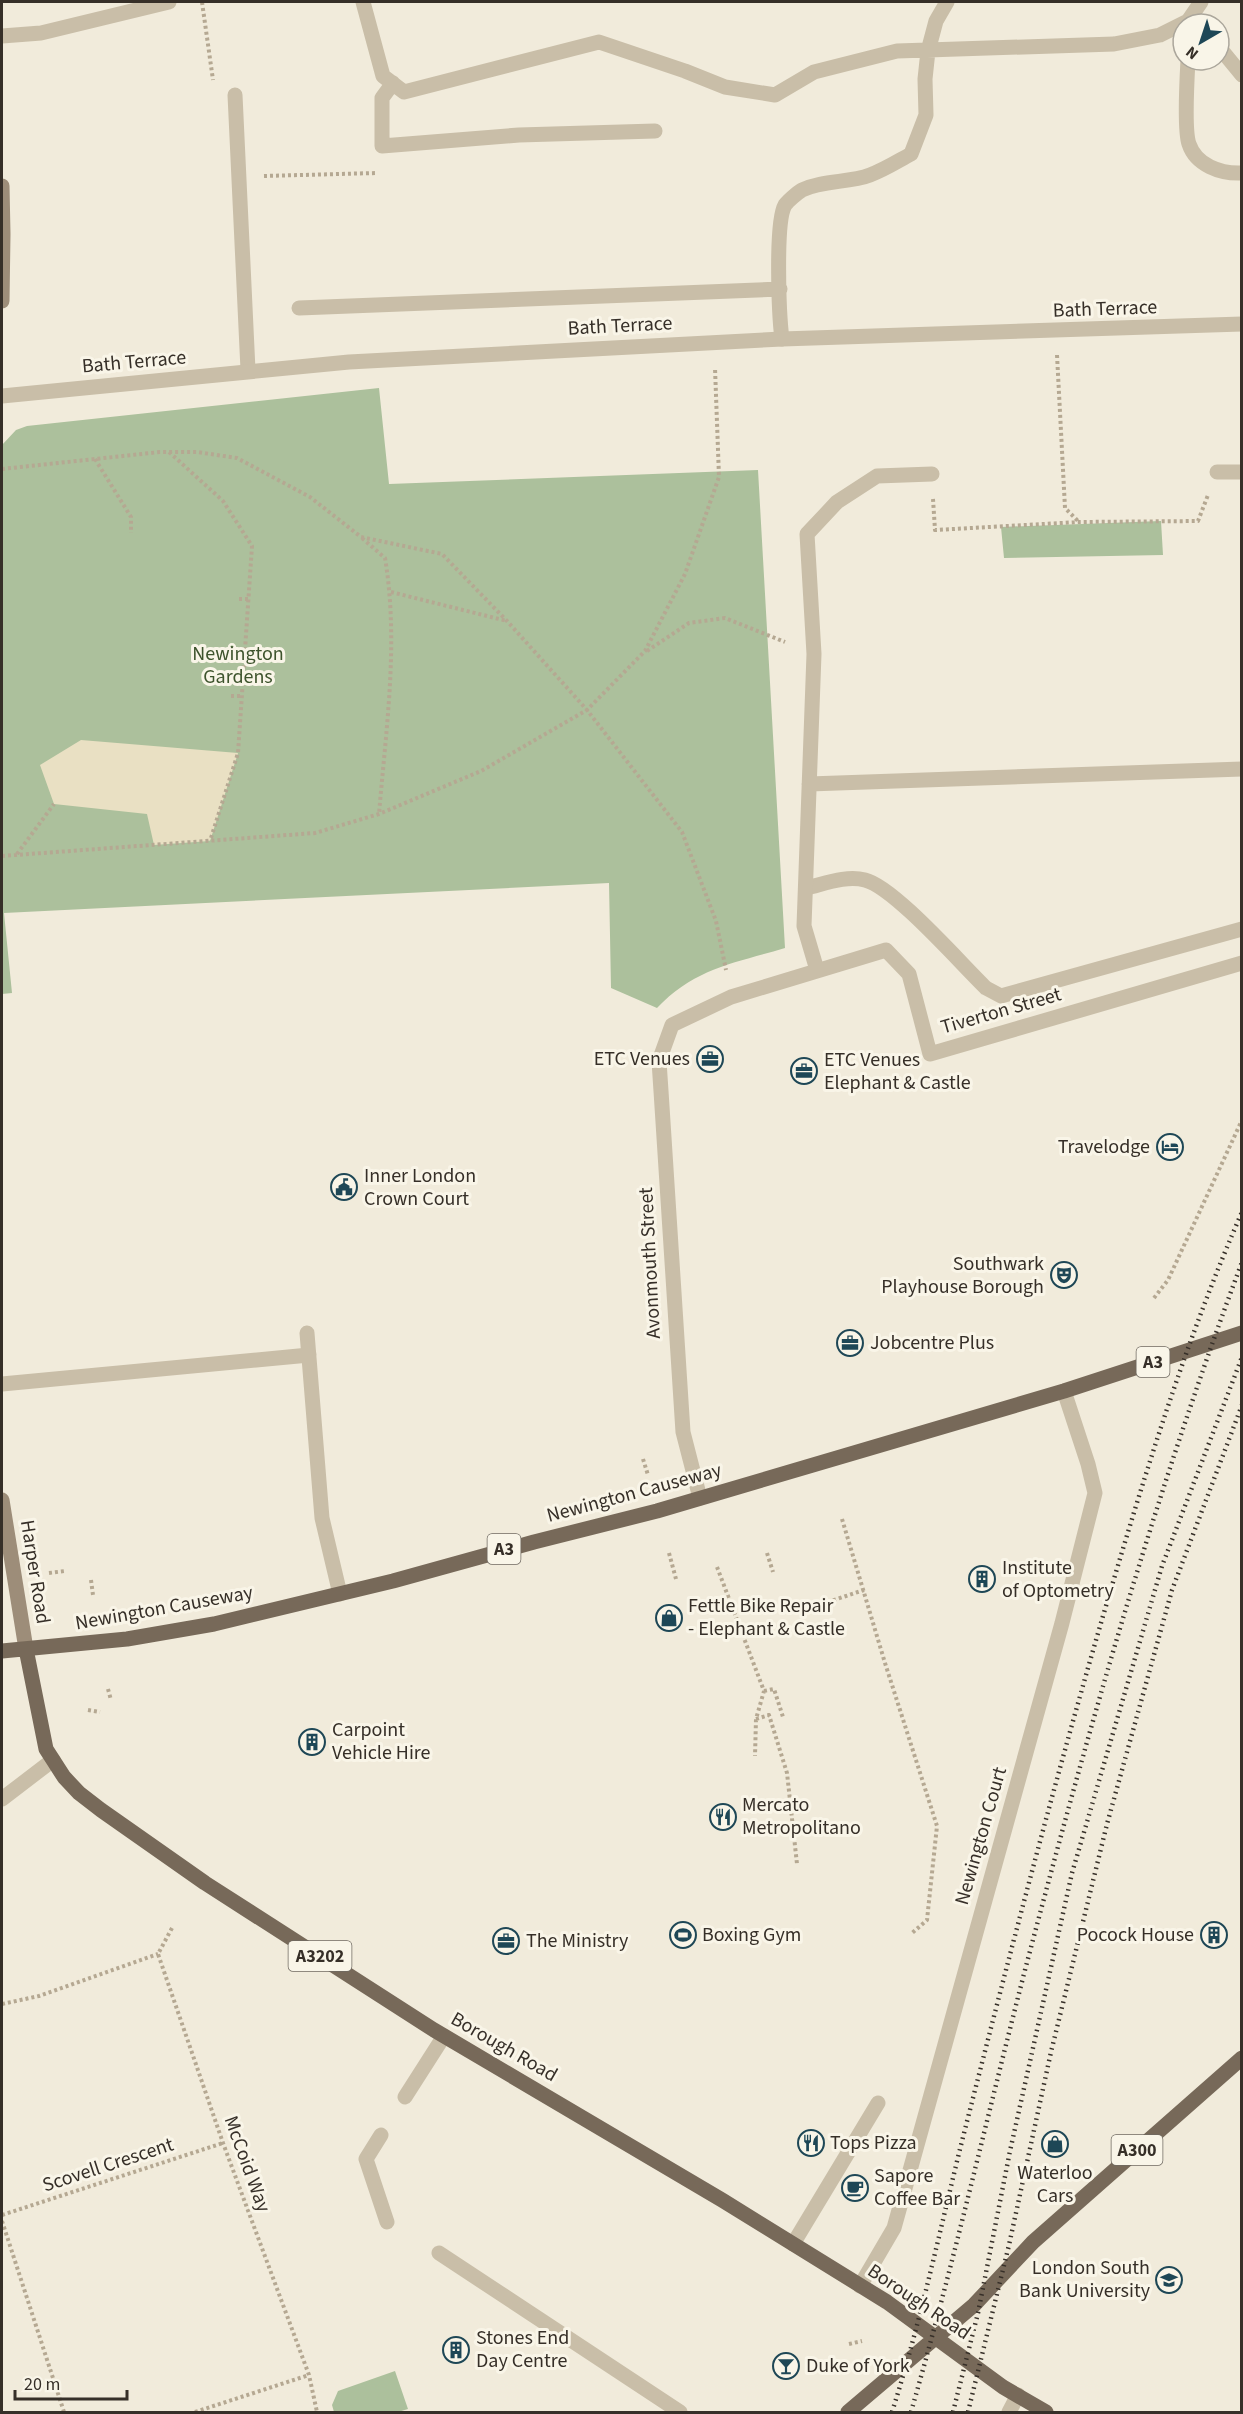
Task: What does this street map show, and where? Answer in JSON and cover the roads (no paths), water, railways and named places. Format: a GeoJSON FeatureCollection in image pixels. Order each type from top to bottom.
{"type":"FeatureCollection","features":[{"type":"Feature","properties":{"kind":"main road"},"geometry":{"type":"LineString","coordinates":[[2,186],[2,301]]}},
{"type":"Feature","properties":{"kind":"main road","name":"Newington Causeway"},"geometry":{"type":"LineString","coordinates":[[26,1649],[127,1639],[214,1624],[340,1594],[700,1498],[1064,1391],[1242,1333]]}},
{"type":"Feature","properties":{"kind":"main road","name":"Harper Road"},"geometry":{"type":"LineString","coordinates":[[2,1500],[26,1649]]}},
{"type":"Feature","properties":{"kind":"main road","name":"Borough Road"},"geometry":{"type":"LineString","coordinates":[[26,1649],[46,1749],[52,1761],[79,1793],[101,1810],[206,1883],[444,2036],[860,2286],[1046,2412]]}},
{"type":"Feature","properties":{"kind":"main road","name":"A3"},"geometry":{"type":"LineString","coordinates":[[2,1651],[26,1649]]}},
{"type":"Feature","properties":{"kind":"main road","name":"A300"},"geometry":{"type":"LineString","coordinates":[[848,2412],[974,2305],[1033,2242],[1242,2058]]}},
{"type":"Feature","properties":{"kind":"street"},"geometry":{"type":"LineString","coordinates":[[2,36],[41,33],[169,2]]}},
{"type":"Feature","properties":{"kind":"street"},"geometry":{"type":"LineString","coordinates":[[363,2],[383,76],[405,92],[599,42],[725,87],[775,95],[814,72],[897,51],[1113,44],[1160,35],[1171,30]]}},
{"type":"Feature","properties":{"kind":"street"},"geometry":{"type":"LineString","coordinates":[[782,339],[779,237],[780,219],[785,204],[802,190],[869,176],[911,154],[926,115],[928,51],[936,21],[947,2]]}},
{"type":"Feature","properties":{"kind":"street"},"geometry":{"type":"LineString","coordinates":[[1231,62],[1242,75]]}},
{"type":"Feature","properties":{"kind":"street"},"geometry":{"type":"LineString","coordinates":[[1188,72],[1188,142],[1196,157],[1208,166],[1230,173],[1242,173]]}},
{"type":"Feature","properties":{"kind":"street"},"geometry":{"type":"LineString","coordinates":[[393,83],[382,98],[382,146],[519,135],[655,131]]}},
{"type":"Feature","properties":{"kind":"street"},"geometry":{"type":"LineString","coordinates":[[235,96],[248,370]]}},
{"type":"Feature","properties":{"kind":"street"},"geometry":{"type":"LineString","coordinates":[[299,308],[780,289]]}},
{"type":"Feature","properties":{"kind":"street","name":"Bath Terrace"},"geometry":{"type":"LineString","coordinates":[[2,396],[199,377],[248,370],[348,362],[782,339],[1055,332],[1242,324]]}},
{"type":"Feature","properties":{"kind":"street"},"geometry":{"type":"LineString","coordinates":[[1217,472],[1242,472]]}},
{"type":"Feature","properties":{"kind":"street"},"geometry":{"type":"LineString","coordinates":[[817,970],[804,926],[814,654],[807,534],[837,502],[877,476],[932,474]]}},
{"type":"Feature","properties":{"kind":"street"},"geometry":{"type":"LineString","coordinates":[[809,784],[1242,769]]}},
{"type":"Feature","properties":{"kind":"street"},"geometry":{"type":"LineString","coordinates":[[806,888],[839,880],[865,880],[891,894],[986,988],[1002,996],[1242,929]]}},
{"type":"Feature","properties":{"kind":"street","name":"Tiverton Street"},"geometry":{"type":"LineString","coordinates":[[672,1024],[731,998],[886,950],[909,974],[930,1054],[1242,963]]}},
{"type":"Feature","properties":{"kind":"street","name":"Avonmouth Street"},"geometry":{"type":"LineString","coordinates":[[672,1024],[659,1061],[683,1432],[700,1498]]}},
{"type":"Feature","properties":{"kind":"street"},"geometry":{"type":"LineString","coordinates":[[308,1332],[322,1518],[340,1594]]}},
{"type":"Feature","properties":{"kind":"street"},"geometry":{"type":"LineString","coordinates":[[2,1384],[309,1355]]}},
{"type":"Feature","properties":{"kind":"street","name":"Newington Court"},"geometry":{"type":"LineString","coordinates":[[860,2286],[894,2228],[1062,1623],[1095,1493],[1064,1391]]}},
{"type":"Feature","properties":{"kind":"street"},"geometry":{"type":"LineString","coordinates":[[2,1799],[52,1761]]}},
{"type":"Feature","properties":{"kind":"street"},"geometry":{"type":"LineString","coordinates":[[405,2097],[444,2036]]}},
{"type":"Feature","properties":{"kind":"street"},"geometry":{"type":"LineString","coordinates":[[793,2244],[878,2103]]}},
{"type":"Feature","properties":{"kind":"street"},"geometry":{"type":"LineString","coordinates":[[381,2135],[366,2159],[387,2222]]}},
{"type":"Feature","properties":{"kind":"street"},"geometry":{"type":"LineString","coordinates":[[439,2253],[680,2412]]}},
{"type":"Feature","properties":{"kind":"street"},"geometry":{"type":"LineString","coordinates":[[1009,2412],[1018,2395]]}},
{"type":"Feature","properties":{"kind":"railway"},"geometry":{"type":"LineString","coordinates":[[892,2412],[920,2312],[1030,1880],[1103,1616],[1184,1361],[1242,1212]]}},
{"type":"Feature","properties":{"kind":"railway"},"geometry":{"type":"LineString","coordinates":[[911,2412],[956,2247],[1025,1970],[1098,1702],[1180,1437],[1242,1262]]}},
{"type":"Feature","properties":{"kind":"railway"},"geometry":{"type":"LineString","coordinates":[[953,2412],[978,2313],[1010,2151],[1072,1873],[1162,1566],[1242,1357]]}},
{"type":"Feature","properties":{"kind":"railway"},"geometry":{"type":"LineString","coordinates":[[968,2412],[1009,2245],[1051,2052],[1107,1824],[1172,1590],[1242,1405]]}},
{"type":"Feature","properties":{"kind":"place","name":"ETC Venues"},"geometry":{"type":"Point","coordinates":[710,1059]}},
{"type":"Feature","properties":{"kind":"place","name":"ETC Venues Elephant & Castle"},"geometry":{"type":"Point","coordinates":[804,1071]}},
{"type":"Feature","properties":{"kind":"place","name":"Travelodge"},"geometry":{"type":"Point","coordinates":[1170,1147]}},
{"type":"Feature","properties":{"kind":"place","name":"Inner London Crown Court"},"geometry":{"type":"Point","coordinates":[344,1187]}},
{"type":"Feature","properties":{"kind":"place","name":"Southwark Playhouse Borough"},"geometry":{"type":"Point","coordinates":[1064,1275]}},
{"type":"Feature","properties":{"kind":"place","name":"Jobcentre Plus"},"geometry":{"type":"Point","coordinates":[850,1343]}},
{"type":"Feature","properties":{"kind":"place","name":"Institute of Optometry"},"geometry":{"type":"Point","coordinates":[982,1579]}},
{"type":"Feature","properties":{"kind":"place","name":"Fettle Bike Repair - Elephant & Castle"},"geometry":{"type":"Point","coordinates":[669,1618]}},
{"type":"Feature","properties":{"kind":"place","name":"Carpoint Vehicle Hire"},"geometry":{"type":"Point","coordinates":[312,1742]}},
{"type":"Feature","properties":{"kind":"place","name":"Mercato Metropolitano"},"geometry":{"type":"Point","coordinates":[723,1817]}},
{"type":"Feature","properties":{"kind":"place","name":"Boxing Gym"},"geometry":{"type":"Point","coordinates":[683,1935]}},
{"type":"Feature","properties":{"kind":"place","name":"Pocock House"},"geometry":{"type":"Point","coordinates":[1214,1935]}},
{"type":"Feature","properties":{"kind":"place","name":"The Ministry"},"geometry":{"type":"Point","coordinates":[506,1941]}},
{"type":"Feature","properties":{"kind":"place","name":"Tops Pizza"},"geometry":{"type":"Point","coordinates":[811,2143]}},
{"type":"Feature","properties":{"kind":"place","name":"Waterloo Cars"},"geometry":{"type":"Point","coordinates":[1055,2144]}},
{"type":"Feature","properties":{"kind":"place","name":"Sapore Coffee Bar"},"geometry":{"type":"Point","coordinates":[855,2188]}},
{"type":"Feature","properties":{"kind":"place","name":"London South Bank University"},"geometry":{"type":"Point","coordinates":[1169,2280]}},
{"type":"Feature","properties":{"kind":"place","name":"Stones End Day Centre"},"geometry":{"type":"Point","coordinates":[456,2350]}},
{"type":"Feature","properties":{"kind":"place","name":"Duke of York"},"geometry":{"type":"Point","coordinates":[786,2366]}},
{"type":"Feature","properties":{"kind":"park label","name":"Newington Gardens"},"geometry":{"type":"Point","coordinates":[238,666]}}]}
